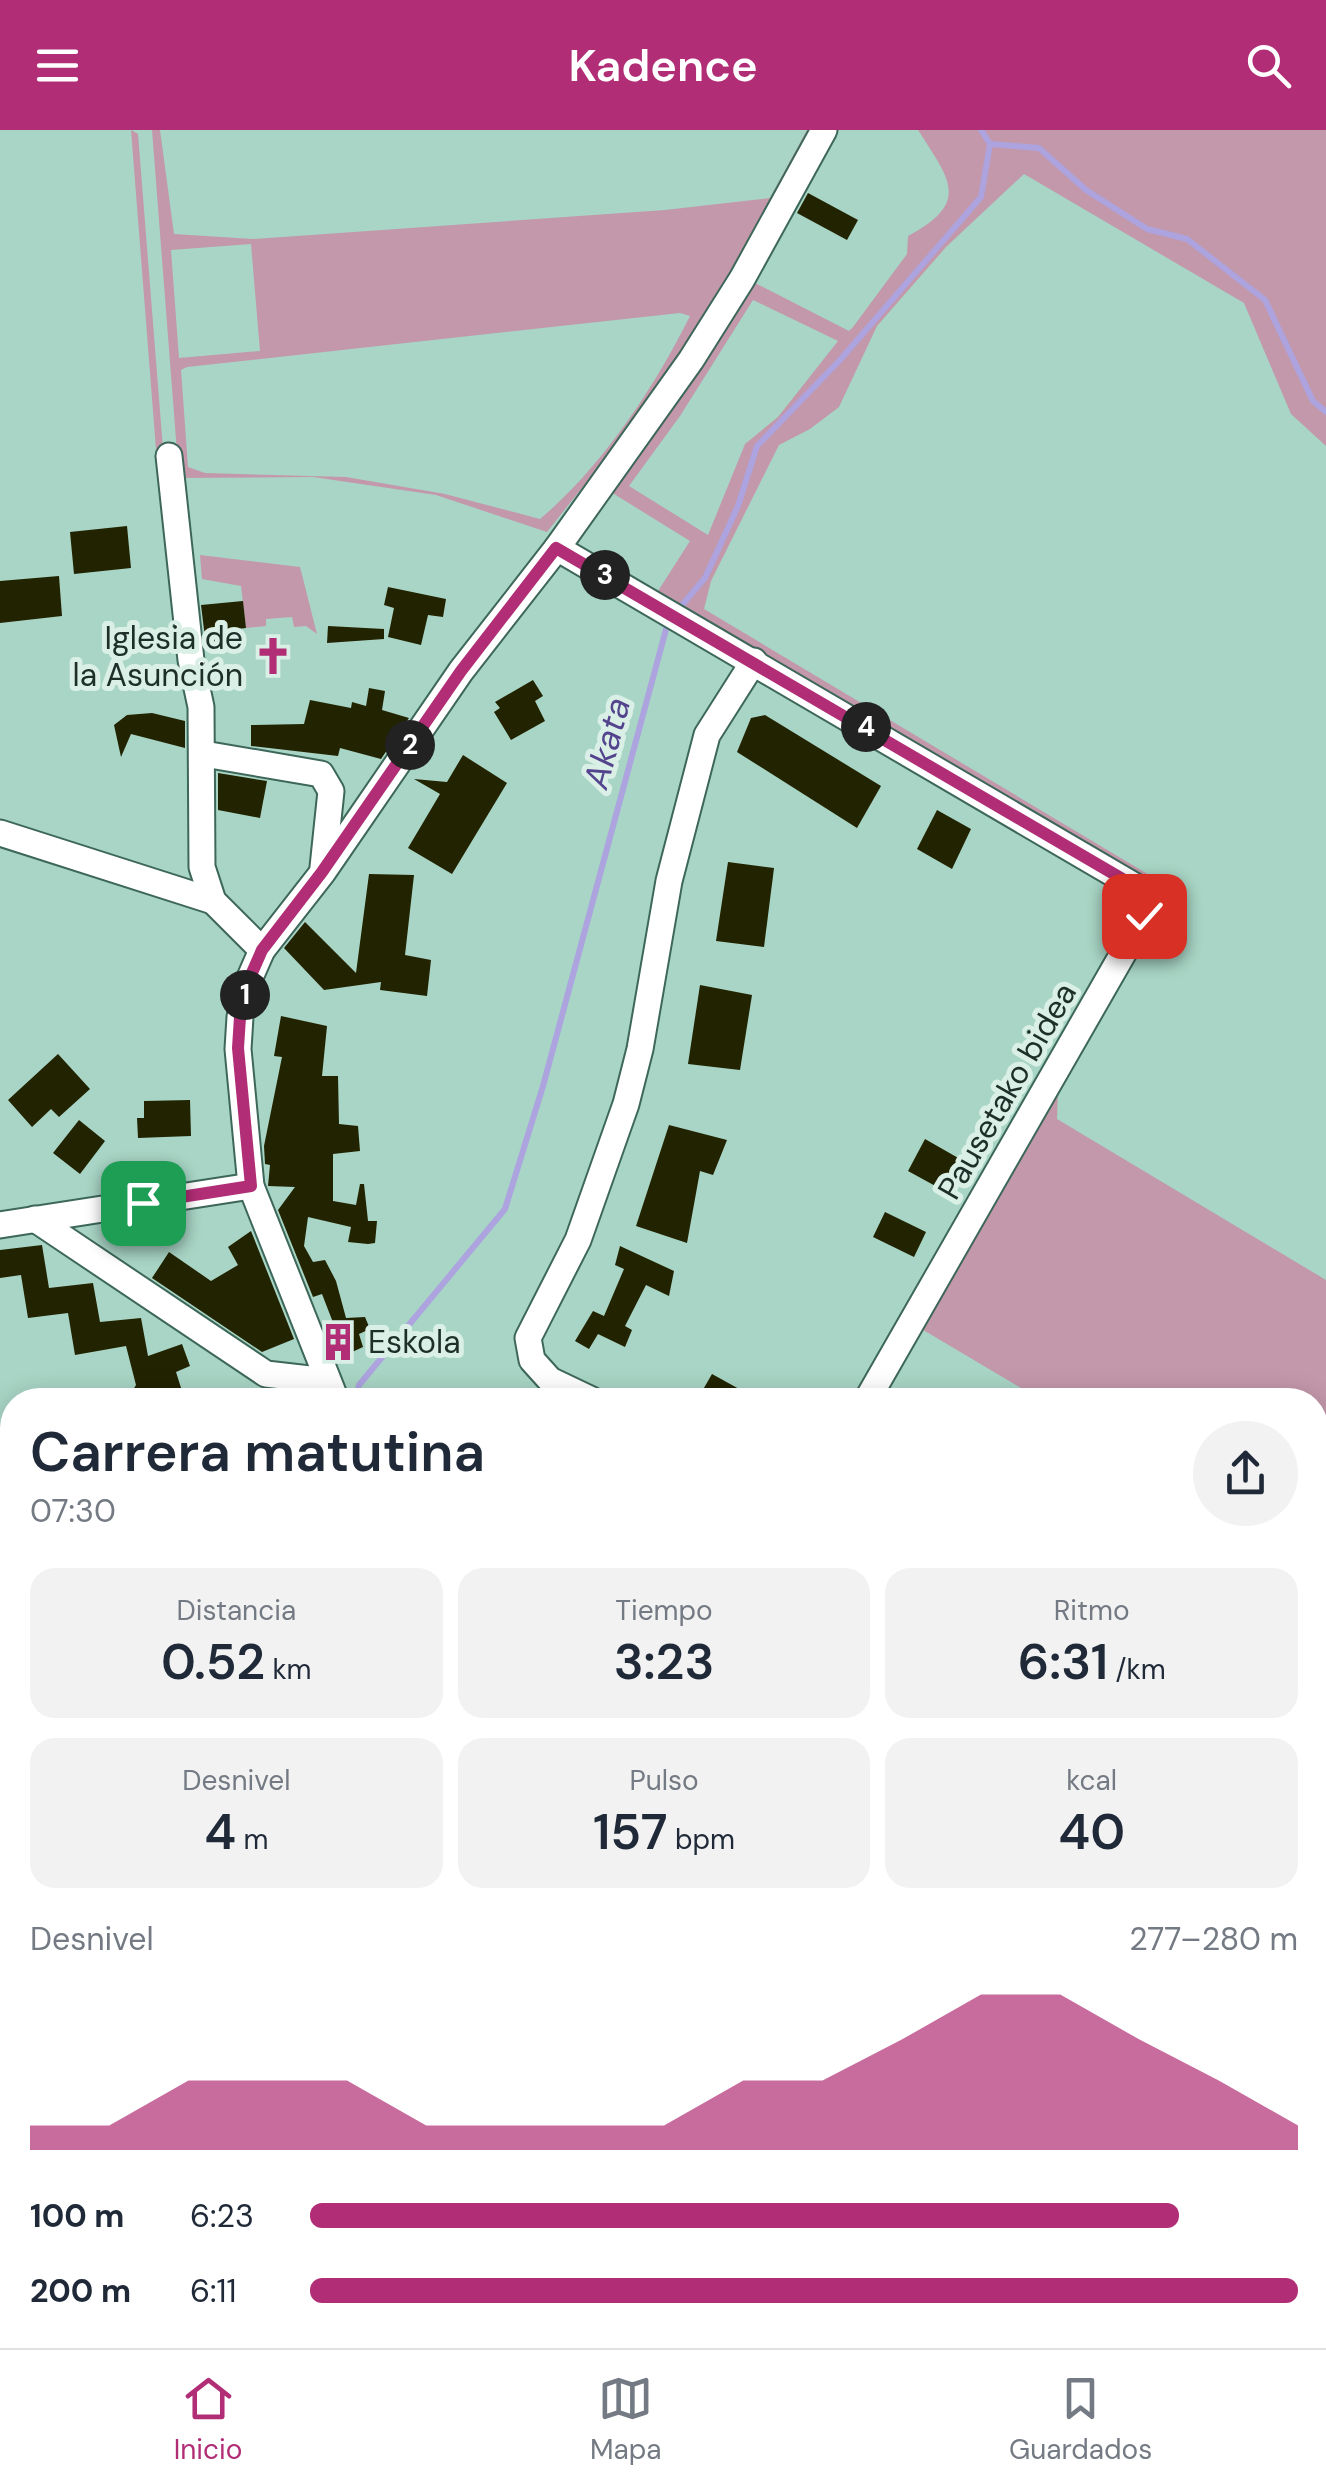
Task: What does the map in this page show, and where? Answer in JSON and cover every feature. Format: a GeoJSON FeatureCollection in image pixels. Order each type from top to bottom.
{"type":"FeatureCollection","features":[{"type":"Feature","properties":{"kind":"street"},"geometry":{"type":"LineString","coordinates":[[331,1388],[251,1186],[239,1033],[248,982],[262,950],[702,344],[824,130]]}},
{"type":"Feature","properties":{"kind":"street"},"geometry":{"type":"LineString","coordinates":[[169,456],[204,754],[202,867],[212,901]]}},
{"type":"Feature","properties":{"kind":"street","name":"Pausetako bidea"},"geometry":{"type":"LineString","coordinates":[[556,548],[1143,891],[1144,916],[874,1388]]}},
{"type":"Feature","properties":{"kind":"street"},"geometry":{"type":"LineString","coordinates":[[567,1388],[550,1380],[532,1360],[528,1338],[578,1240],[626,1104],[640,1049],[669,881],[706,735],[754,661]]}},
{"type":"Feature","properties":{"kind":"street"},"geometry":{"type":"LineString","coordinates":[[204,754],[320,774],[332,791],[322,872]]}},
{"type":"Feature","properties":{"kind":"street"},"geometry":{"type":"LineString","coordinates":[[0,834],[212,901],[262,950]]}},
{"type":"Feature","properties":{"kind":"street"},"geometry":{"type":"LineString","coordinates":[[0,1225],[251,1186]]}},
{"type":"Feature","properties":{"kind":"street"},"geometry":{"type":"LineString","coordinates":[[35,1219],[266,1374],[320,1388]]}},
{"type":"Feature","properties":{"kind":"shaded area"},"geometry":{"type":"Polygon","coordinates":[[[131,130],[138,134],[165,474],[158,475],[131,130]]]}},
{"type":"Feature","properties":{"kind":"shaded area"},"geometry":{"type":"Polygon","coordinates":[[[152,130],[160,130],[174,234],[253,239],[665,210],[770,198],[807,130],[818,130],[712,315],[598,475],[589,479],[547,532],[436,495],[313,477],[179,478],[152,130]],[[251,244],[171,250],[179,358],[260,351],[251,244]],[[680,313],[187,367],[181,370],[188,467],[205,473],[346,477],[445,494],[540,519],[585,475],[625,425],[690,316],[680,313]]]}},
{"type":"Feature","properties":{"kind":"shaded area"},"geometry":{"type":"Polygon","coordinates":[[[918,130],[1326,130],[1326,446],[1291,414],[1244,303],[1024,174],[946,247],[877,326],[839,407],[810,429],[779,445],[711,581],[704,609],[1166,885],[1176,893],[1162,907],[1163,898],[1156,888],[773,664],[658,591],[690,541],[606,489],[753,282],[849,331],[853,327],[907,254],[908,236],[928,224],[947,201],[946,177],[918,130]],[[753,300],[680,416],[629,486],[708,535],[745,444],[778,417],[838,341],[753,300]]]}},
{"type":"Feature","properties":{"kind":"shaded area"},"geometry":{"type":"Polygon","coordinates":[[[200,555],[300,567],[317,634],[306,626],[294,627],[292,617],[266,619],[266,626],[246,628],[241,586],[202,579],[200,555]]]}},
{"type":"Feature","properties":{"kind":"shaded area"},"geometry":{"type":"Polygon","coordinates":[[[1058,1089],[1057,1119],[1326,1280],[1326,1388],[1021,1388],[920,1328],[1058,1089]]]}},
{"type":"Feature","properties":{"kind":"building"},"geometry":{"type":"Polygon","coordinates":[[[808,193],[858,220],[847,240],[797,213],[808,193]]]}},
{"type":"Feature","properties":{"kind":"building"},"geometry":{"type":"Polygon","coordinates":[[[127,526],[131,568],[74,574],[70,532],[127,526]]]}},
{"type":"Feature","properties":{"kind":"building"},"geometry":{"type":"Polygon","coordinates":[[[59,576],[62,616],[0,623],[0,581],[59,576]]]}},
{"type":"Feature","properties":{"kind":"building"},"geometry":{"type":"Polygon","coordinates":[[[388,587],[446,599],[443,617],[428,615],[421,645],[388,637],[394,608],[384,605],[388,587]]]}},
{"type":"Feature","properties":{"kind":"building"},"geometry":{"type":"Polygon","coordinates":[[[243,601],[246,628],[228,630],[230,644],[206,646],[201,605],[243,601]]]}},
{"type":"Feature","properties":{"kind":"building"},"geometry":{"type":"Polygon","coordinates":[[[328,626],[384,629],[384,639],[327,643],[328,626]]]}},
{"type":"Feature","properties":{"kind":"building"},"geometry":{"type":"Polygon","coordinates":[[[533,680],[543,696],[535,701],[545,721],[511,740],[494,712],[500,708],[495,702],[533,680]]]}},
{"type":"Feature","properties":{"kind":"building"},"geometry":{"type":"Polygon","coordinates":[[[369,688],[385,691],[382,710],[409,718],[381,759],[340,748],[338,756],[251,746],[251,725],[304,724],[310,700],[351,708],[352,702],[366,706],[369,688]]]}},
{"type":"Feature","properties":{"kind":"building"},"geometry":{"type":"Polygon","coordinates":[[[152,713],[185,721],[185,748],[131,734],[121,757],[114,725],[127,715],[152,713]]]}},
{"type":"Feature","properties":{"kind":"building"},"geometry":{"type":"Polygon","coordinates":[[[765,715],[881,786],[857,828],[737,752],[751,718],[765,715]]]}},
{"type":"Feature","properties":{"kind":"building"},"geometry":{"type":"Polygon","coordinates":[[[463,755],[507,783],[452,874],[408,848],[440,794],[414,779],[447,782],[463,755]]]}},
{"type":"Feature","properties":{"kind":"building"},"geometry":{"type":"Polygon","coordinates":[[[218,773],[267,781],[260,818],[218,810],[218,773]]]}},
{"type":"Feature","properties":{"kind":"building"},"geometry":{"type":"Polygon","coordinates":[[[937,810],[971,829],[952,869],[917,849],[937,810]]]}},
{"type":"Feature","properties":{"kind":"building"},"geometry":{"type":"Polygon","coordinates":[[[728,862],[774,868],[764,947],[716,941],[728,862]]]}},
{"type":"Feature","properties":{"kind":"building"},"geometry":{"type":"Polygon","coordinates":[[[369,874],[414,875],[405,955],[431,960],[427,996],[380,990],[381,982],[324,990],[284,948],[305,922],[356,973],[369,874]]]}},
{"type":"Feature","properties":{"kind":"building"},"geometry":{"type":"Polygon","coordinates":[[[700,985],[752,995],[740,1070],[688,1064],[700,985]]]}},
{"type":"Feature","properties":{"kind":"building"},"geometry":{"type":"Polygon","coordinates":[[[281,1016],[327,1026],[322,1076],[338,1076],[339,1124],[358,1126],[360,1151],[333,1154],[333,1201],[356,1205],[360,1184],[364,1184],[368,1221],[377,1221],[375,1243],[368,1244],[348,1242],[351,1227],[308,1217],[304,1246],[313,1262],[325,1260],[336,1281],[346,1318],[365,1317],[370,1329],[359,1334],[363,1347],[337,1359],[325,1329],[334,1325],[322,1294],[313,1297],[278,1210],[295,1187],[268,1186],[270,1165],[265,1164],[264,1146],[282,1057],[274,1056],[281,1016]]]}},
{"type":"Feature","properties":{"kind":"building"},"geometry":{"type":"Polygon","coordinates":[[[58,1054],[90,1089],[59,1117],[51,1109],[32,1127],[8,1100],[58,1054]]]}},
{"type":"Feature","properties":{"kind":"building"},"geometry":{"type":"Polygon","coordinates":[[[190,1100],[191,1136],[138,1138],[137,1118],[144,1118],[144,1101],[190,1100]]]}},
{"type":"Feature","properties":{"kind":"building"},"geometry":{"type":"Polygon","coordinates":[[[79,1120],[105,1141],[80,1174],[53,1153],[79,1120]]]}},
{"type":"Feature","properties":{"kind":"building"},"geometry":{"type":"Polygon","coordinates":[[[669,1125],[727,1140],[713,1175],[700,1171],[687,1243],[636,1226],[669,1125]]]}},
{"type":"Feature","properties":{"kind":"building"},"geometry":{"type":"Polygon","coordinates":[[[925,1139],[967,1163],[950,1194],[908,1171],[925,1139]]]}},
{"type":"Feature","properties":{"kind":"building"},"geometry":{"type":"Polygon","coordinates":[[[885,1212],[926,1232],[914,1257],[873,1237],[885,1212]]]}},
{"type":"Feature","properties":{"kind":"building"},"geometry":{"type":"Polygon","coordinates":[[[251,1231],[294,1339],[262,1352],[152,1278],[169,1252],[211,1281],[238,1265],[228,1247],[251,1231]]]}},
{"type":"Feature","properties":{"kind":"building"},"geometry":{"type":"Polygon","coordinates":[[[42,1245],[49,1288],[93,1283],[100,1322],[141,1318],[148,1356],[182,1344],[190,1366],[176,1372],[181,1388],[134,1388],[126,1346],[75,1355],[68,1313],[28,1318],[21,1275],[0,1278],[0,1250],[42,1245]]]}},
{"type":"Feature","properties":{"kind":"building"},"geometry":{"type":"Polygon","coordinates":[[[620,1246],[674,1271],[669,1296],[646,1285],[625,1326],[632,1330],[625,1347],[598,1334],[589,1349],[575,1341],[593,1311],[604,1316],[624,1269],[615,1265],[620,1246]]]}},
{"type":"Feature","properties":{"kind":"building"},"geometry":{"type":"Polygon","coordinates":[[[712,1374],[737,1388],[704,1388],[712,1374]]]}},
{"type":"Feature","properties":{"kind":"waterway"},"geometry":{"type":"LineString","coordinates":[[981,130],[990,144],[1039,148],[1086,190],[1147,229],[1187,239],[1265,300],[1313,401],[1326,412]]}},
{"type":"Feature","properties":{"kind":"waterway","name":"Akata"},"geometry":{"type":"LineString","coordinates":[[676,612],[705,578],[738,506],[757,446],[840,360],[981,197],[990,144]]}},
{"type":"Feature","properties":{"kind":"waterway","name":"Akata"},"geometry":{"type":"LineString","coordinates":[[358,1388],[505,1209],[543,1086],[668,622]]}},
{"type":"Feature","properties":{"kind":"place","name":"Iglesia de la Asunción"},"geometry":{"type":"Point","coordinates":[273,656]}},
{"type":"Feature","properties":{"kind":"place","name":"Eskola"},"geometry":{"type":"Point","coordinates":[338,1342]}},
{"type":"Feature","properties":{"kind":"route"},"geometry":{"type":"LineString","coordinates":[[143,1203],[251,1186],[238,1048],[248,982],[262,950],[322,872],[461,671],[556,548],[1143,891],[1144,916]]}}]}
